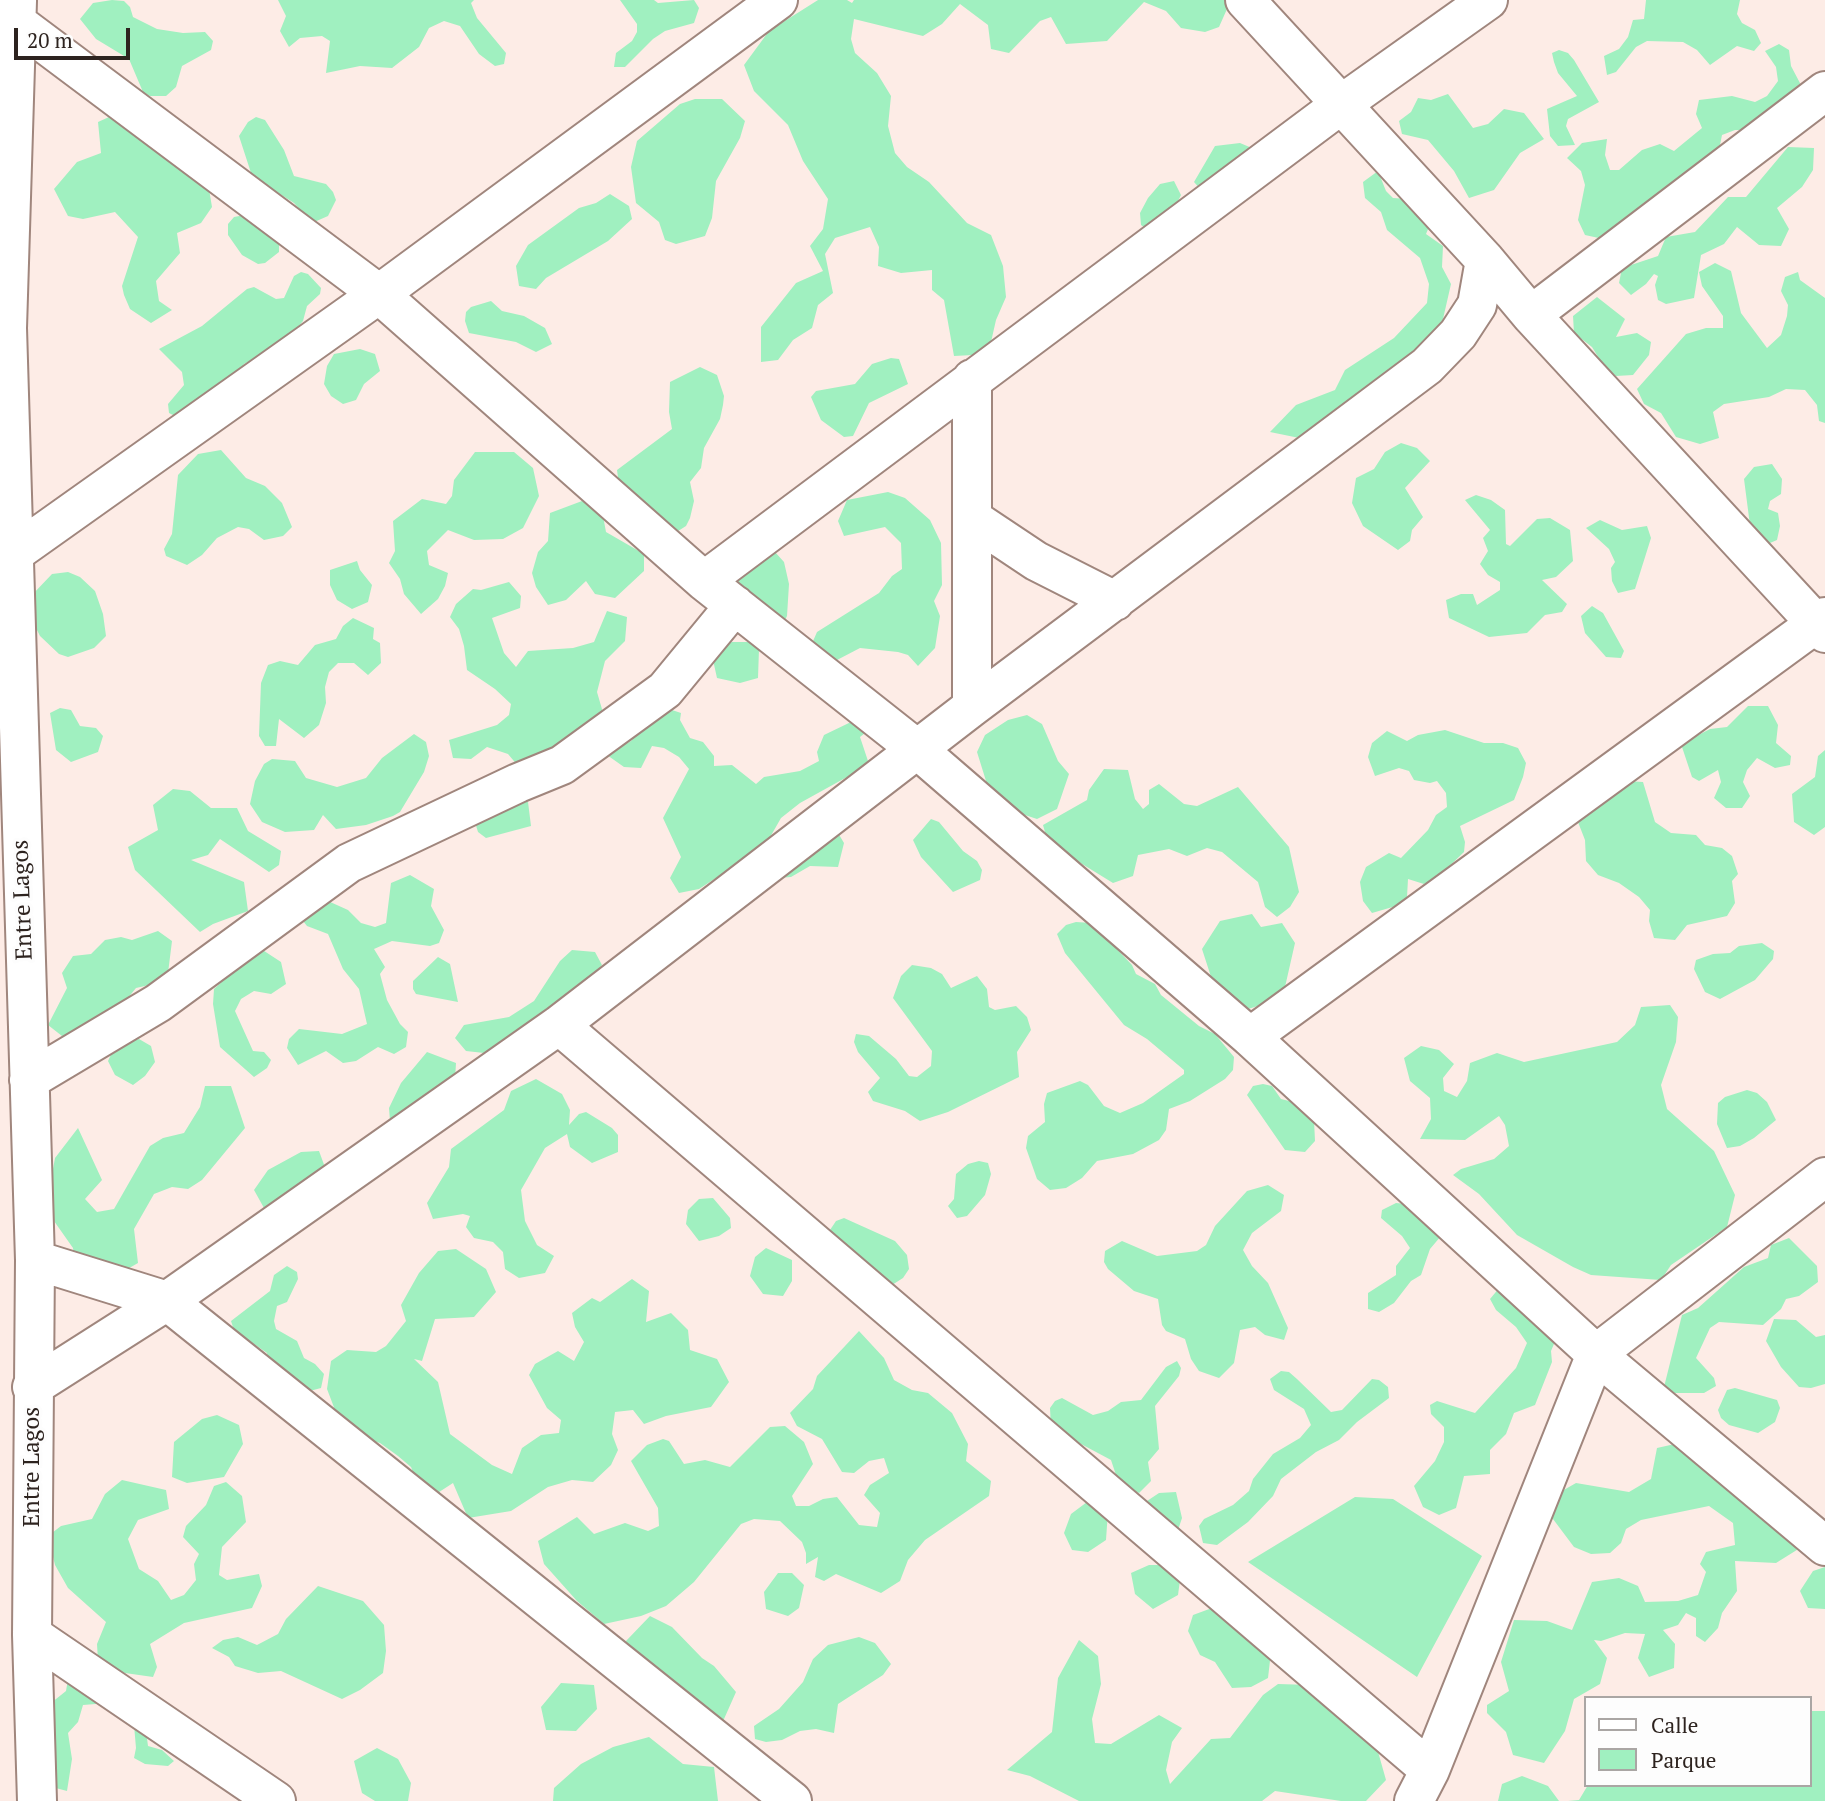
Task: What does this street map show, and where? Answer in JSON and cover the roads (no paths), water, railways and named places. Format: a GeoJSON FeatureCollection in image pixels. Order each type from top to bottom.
{"type":"FeatureCollection","features":[{"type":"Feature","properties":{"kind":"street"},"geometry":{"type":"LineString","coordinates":[[13,554],[379,294],[778,0]]}},
{"type":"Feature","properties":{"kind":"street"},"geometry":{"type":"LineString","coordinates":[[1245,0],[1343,103],[1485,260],[1531,316],[1822,624],[1250,1037]]}},
{"type":"Feature","properties":{"kind":"street"},"geometry":{"type":"LineString","coordinates":[[704,582],[1343,103],[1488,0]]}},
{"type":"Feature","properties":{"kind":"street"},"geometry":{"type":"LineString","coordinates":[[17,11],[379,294],[704,582],[918,750],[1250,1037],[1596,1354],[1825,1546]]}},
{"type":"Feature","properties":{"kind":"street","name":"Entre Lagos"},"geometry":{"type":"LineString","coordinates":[[17,11],[4,328],[35,1260],[32,1635],[37,1801]]}},
{"type":"Feature","properties":{"kind":"street"},"geometry":{"type":"LineString","coordinates":[[1531,316],[1825,92]]}},
{"type":"Feature","properties":{"kind":"street"},"geometry":{"type":"LineString","coordinates":[[32,1387],[167,1301],[559,1025],[972,707],[1427,366],[1458,334],[1477,305],[1485,260]]}},
{"type":"Feature","properties":{"kind":"street"},"geometry":{"type":"LineString","coordinates":[[972,379],[972,707]]}},
{"type":"Feature","properties":{"kind":"street"},"geometry":{"type":"LineString","coordinates":[[973,519],[1036,561],[1115,601]]}},
{"type":"Feature","properties":{"kind":"street"},"geometry":{"type":"LineString","coordinates":[[29,1080],[158,1003],[349,863],[562,765],[666,690],[735,605]]}},
{"type":"Feature","properties":{"kind":"street"},"geometry":{"type":"LineString","coordinates":[[559,1025],[1422,1786],[1596,1354],[1825,1177]]}},
{"type":"Feature","properties":{"kind":"street"},"geometry":{"type":"LineString","coordinates":[[35,1260],[167,1301],[792,1801]]}},
{"type":"Feature","properties":{"kind":"street"},"geometry":{"type":"LineString","coordinates":[[32,1635],[276,1801]]}}]}
